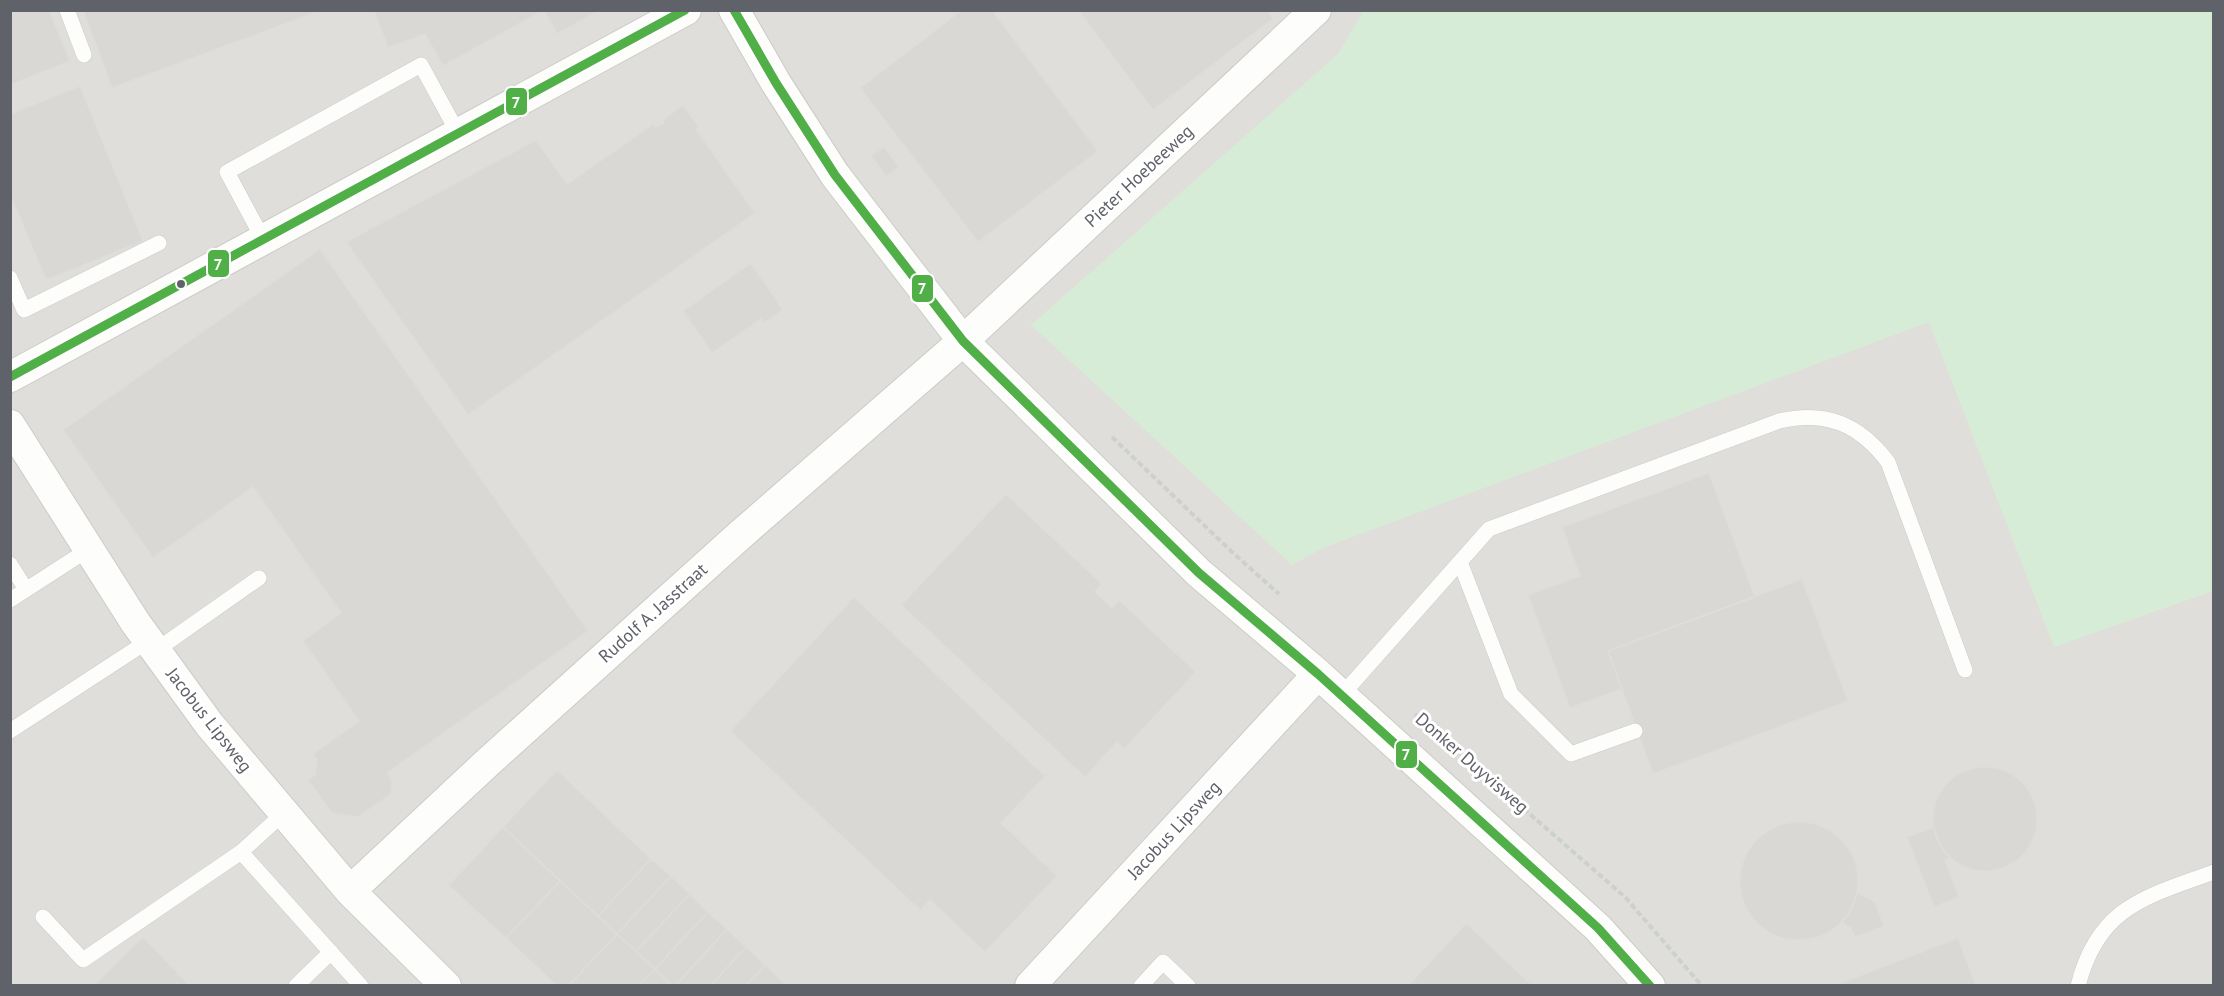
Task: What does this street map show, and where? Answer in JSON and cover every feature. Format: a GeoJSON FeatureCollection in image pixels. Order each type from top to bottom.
{"type":"FeatureCollection","features":[{"type":"Feature","properties":{"kind":"street"},"geometry":{"type":"LineString","coordinates":[[10,377],[686,10]]}},
{"type":"Feature","properties":{"kind":"street","name":"Donker Duyvisweg"},"geometry":{"type":"LineString","coordinates":[[734,10],[776,83],[834,175],[963,341],[1199,573],[1318,674],[1598,928],[1650,986]]}},
{"type":"Feature","properties":{"kind":"street","name":"Pieter Hoebeeweg"},"geometry":{"type":"LineString","coordinates":[[963,341],[1316,10]]}},
{"type":"Feature","properties":{"kind":"street","name":"Rudolf A. Jasstraat"},"geometry":{"type":"LineString","coordinates":[[350,891],[487,763],[739,536],[963,341]]}},
{"type":"Feature","properties":{"kind":"street","name":"Jacobus Lipsweg"},"geometry":{"type":"LineString","coordinates":[[15,442],[89,549],[151,646],[209,724],[350,891],[446,986]]}},
{"type":"Feature","properties":{"kind":"street","name":"Jacobus Lipsweg"},"geometry":{"type":"LineString","coordinates":[[1030,986],[1318,674]]}},
{"type":"Feature","properties":{"kind":"lane"},"geometry":{"type":"LineString","coordinates":[[67,10],[84,56]]}},
{"type":"Feature","properties":{"kind":"lane"},"geometry":{"type":"LineString","coordinates":[[263,239],[227,172],[420,65],[458,133]]}},
{"type":"Feature","properties":{"kind":"lane"},"geometry":{"type":"LineString","coordinates":[[10,278],[24,310],[159,243]]}},
{"type":"Feature","properties":{"kind":"lane"},"geometry":{"type":"LineString","coordinates":[[1341,696],[1489,529],[1779,421],[1796,417],[1831,420],[1847,426],[1863,435],[1877,447],[1888,462],[1965,670]]}},
{"type":"Feature","properties":{"kind":"lane"},"geometry":{"type":"LineString","coordinates":[[10,600],[89,549]]}},
{"type":"Feature","properties":{"kind":"lane"},"geometry":{"type":"LineString","coordinates":[[1460,561],[1511,694],[1571,754],[1635,731]]}},
{"type":"Feature","properties":{"kind":"lane"},"geometry":{"type":"LineString","coordinates":[[10,564],[22,583]]}},
{"type":"Feature","properties":{"kind":"lane"},"geometry":{"type":"LineString","coordinates":[[10,731],[259,578]]}},
{"type":"Feature","properties":{"kind":"lane"},"geometry":{"type":"LineString","coordinates":[[43,917],[82,960],[241,852],[284,813]]}},
{"type":"Feature","properties":{"kind":"lane"},"geometry":{"type":"LineString","coordinates":[[241,852],[361,986]]}},
{"type":"Feature","properties":{"kind":"lane"},"geometry":{"type":"LineString","coordinates":[[2078,986],[2083,964],[2093,944],[2118,915],[2150,895],[2214,872]]}},
{"type":"Feature","properties":{"kind":"lane"},"geometry":{"type":"LineString","coordinates":[[296,986],[331,952]]}},
{"type":"Feature","properties":{"kind":"lane"},"geometry":{"type":"LineString","coordinates":[[1141,986],[1162,962],[1188,986]]}},
{"type":"Feature","properties":{"kind":"path"},"geometry":{"type":"LineString","coordinates":[[1231,551],[1284,599]]}},
{"type":"Feature","properties":{"kind":"path","name":"Donker Duyvisweg"},"geometry":{"type":"LineString","coordinates":[[1409,709],[1625,897],[1702,986]]}},
{"type":"Feature","properties":{"kind":"shaded area"},"geometry":{"type":"Polygon","coordinates":[[[11,11],[2213,11],[2213,985],[11,985],[11,11]]]}},
{"type":"Feature","properties":{"kind":"green space"},"geometry":{"type":"Polygon","coordinates":[[[1364,10],[2213,11],[2213,591],[2054,647],[1929,322],[1323,548],[1292,565],[1031,325],[1338,54],[1364,10]]]}},
{"type":"Feature","properties":{"kind":"building"},"geometry":{"type":"Polygon","coordinates":[[[10,10],[49,10],[70,61],[10,85],[10,10]]]}},
{"type":"Feature","properties":{"kind":"building"},"geometry":{"type":"Polygon","coordinates":[[[83,10],[322,10],[112,88],[83,10]]]}},
{"type":"Feature","properties":{"kind":"building"},"geometry":{"type":"Polygon","coordinates":[[[374,10],[544,10],[443,66],[425,34],[388,48],[374,10]]]}},
{"type":"Feature","properties":{"kind":"building"},"geometry":{"type":"Polygon","coordinates":[[[544,10],[594,10],[595,13],[557,34],[544,10]]]}},
{"type":"Feature","properties":{"kind":"building"},"geometry":{"type":"Polygon","coordinates":[[[962,10],[992,10],[1098,151],[978,242],[860,88],[962,10]]]}},
{"type":"Feature","properties":{"kind":"building"},"geometry":{"type":"Polygon","coordinates":[[[1078,10],[1267,10],[1273,19],[1153,110],[1078,10]]]}},
{"type":"Feature","properties":{"kind":"building"},"geometry":{"type":"Polygon","coordinates":[[[80,86],[143,241],[46,280],[10,194],[10,114],[80,86]]]}},
{"type":"Feature","properties":{"kind":"building"},"geometry":{"type":"Polygon","coordinates":[[[683,105],[699,127],[696,129],[754,212],[758,211],[468,415],[346,242],[536,140],[567,184],[652,125],[651,122],[653,121],[655,127],[664,123],[663,120],[683,105]]]}},
{"type":"Feature","properties":{"kind":"building"},"geometry":{"type":"Polygon","coordinates":[[[884,147],[899,167],[886,176],[871,156],[884,147]]]}},
{"type":"Feature","properties":{"kind":"building"},"geometry":{"type":"Polygon","coordinates":[[[320,249],[588,631],[387,773],[392,781],[391,794],[358,817],[332,813],[308,780],[315,775],[317,760],[313,754],[359,721],[303,641],[341,613],[253,487],[153,558],[63,430],[320,249]]]}},
{"type":"Feature","properties":{"kind":"building"},"geometry":{"type":"Polygon","coordinates":[[[751,263],[783,310],[764,323],[761,319],[712,353],[683,311],[751,263]]]}},
{"type":"Feature","properties":{"kind":"building"},"geometry":{"type":"Polygon","coordinates":[[[1709,473],[1755,597],[1608,651],[1622,689],[1570,708],[1528,595],[1580,576],[1562,527],[1709,473]]]}},
{"type":"Feature","properties":{"kind":"building"},"geometry":{"type":"Polygon","coordinates":[[[1006,494],[1102,584],[1095,592],[1112,608],[1119,600],[1196,672],[1124,749],[1117,742],[1085,777],[901,605],[1006,494]]]}},
{"type":"Feature","properties":{"kind":"building"},"geometry":{"type":"Polygon","coordinates":[[[1802,579],[1848,701],[1653,774],[1608,651],[1802,579]]]}},
{"type":"Feature","properties":{"kind":"building"},"geometry":{"type":"Polygon","coordinates":[[[854,597],[1044,775],[1047,774],[1001,823],[1057,876],[985,952],[930,900],[919,912],[919,909],[730,731],[854,597]]]}},
{"type":"Feature","properties":{"kind":"building"},"geometry":{"type":"Polygon","coordinates":[[[1985,767],[2005,771],[2014,776],[2028,790],[2033,799],[2037,819],[2033,839],[2028,848],[2014,862],[2005,867],[1985,871],[1965,867],[1956,862],[1942,848],[1937,839],[1933,819],[1937,799],[1942,790],[1956,776],[1965,771],[1985,767]]]}},
{"type":"Feature","properties":{"kind":"building"},"geometry":{"type":"Polygon","coordinates":[[[557,770],[651,859],[598,916],[503,827],[557,770]]]}},
{"type":"Feature","properties":{"kind":"building"},"geometry":{"type":"Polygon","coordinates":[[[1799,822],[1822,826],[1841,839],[1854,858],[1858,881],[1854,904],[1841,923],[1822,936],[1799,940],[1776,936],[1757,923],[1744,904],[1740,881],[1744,858],[1757,839],[1776,826],[1799,822]]]}},
{"type":"Feature","properties":{"kind":"building"},"geometry":{"type":"Polygon","coordinates":[[[503,827],[560,881],[506,938],[447,884],[450,884],[503,827]]]}},
{"type":"Feature","properties":{"kind":"building"},"geometry":{"type":"Polygon","coordinates":[[[1934,827],[1940,845],[1951,858],[1945,860],[1959,897],[1934,907],[1907,837],[1934,827]]]}},
{"type":"Feature","properties":{"kind":"building"},"geometry":{"type":"Polygon","coordinates":[[[651,859],[671,876],[617,934],[598,916],[651,859]]]}},
{"type":"Feature","properties":{"kind":"building"},"geometry":{"type":"Polygon","coordinates":[[[671,876],[690,894],[636,951],[617,934],[671,876]]]}},
{"type":"Feature","properties":{"kind":"building"},"geometry":{"type":"Polygon","coordinates":[[[560,881],[617,934],[568,986],[557,986],[506,938],[560,881]]]}},
{"type":"Feature","properties":{"kind":"building"},"geometry":{"type":"Polygon","coordinates":[[[1857,892],[1875,902],[1884,926],[1855,937],[1850,926],[1848,927],[1842,921],[1849,913],[1857,892]]]}},
{"type":"Feature","properties":{"kind":"building"},"geometry":{"type":"Polygon","coordinates":[[[690,894],[708,912],[655,969],[636,951],[690,894]]]}},
{"type":"Feature","properties":{"kind":"building"},"geometry":{"type":"Polygon","coordinates":[[[708,912],[727,929],[675,986],[672,986],[655,969],[708,912]]]}},
{"type":"Feature","properties":{"kind":"building"},"geometry":{"type":"Polygon","coordinates":[[[1466,923],[1533,986],[1408,986],[1466,923]]]}},
{"type":"Feature","properties":{"kind":"building"},"geometry":{"type":"Polygon","coordinates":[[[727,929],[746,947],[710,986],[675,986],[727,929]]]}},
{"type":"Feature","properties":{"kind":"building"},"geometry":{"type":"Polygon","coordinates":[[[617,934],[655,969],[639,986],[568,986],[617,934]]]}},
{"type":"Feature","properties":{"kind":"building"},"geometry":{"type":"Polygon","coordinates":[[[143,937],[190,986],[93,986],[143,937]]]}},
{"type":"Feature","properties":{"kind":"building"},"geometry":{"type":"Polygon","coordinates":[[[1958,938],[1976,986],[1833,986],[1958,938]]]}},
{"type":"Feature","properties":{"kind":"building"},"geometry":{"type":"Polygon","coordinates":[[[746,947],[765,965],[746,986],[710,986],[746,947]]]}},
{"type":"Feature","properties":{"kind":"building"},"geometry":{"type":"Polygon","coordinates":[[[765,965],[787,986],[746,986],[765,965]]]}},
{"type":"Feature","properties":{"kind":"building"},"geometry":{"type":"Polygon","coordinates":[[[655,969],[672,986],[639,986],[655,969]]]}},
{"type":"Feature","properties":{"kind":"transit line","name":"7"},"geometry":{"type":"LineString","coordinates":[[10,377],[685,10]]}},
{"type":"Feature","properties":{"kind":"transit line","name":"7"},"geometry":{"type":"LineString","coordinates":[[734,10],[776,83],[835,175],[963,341],[1199,573],[1318,674],[1598,928],[1650,986]]}}]}
